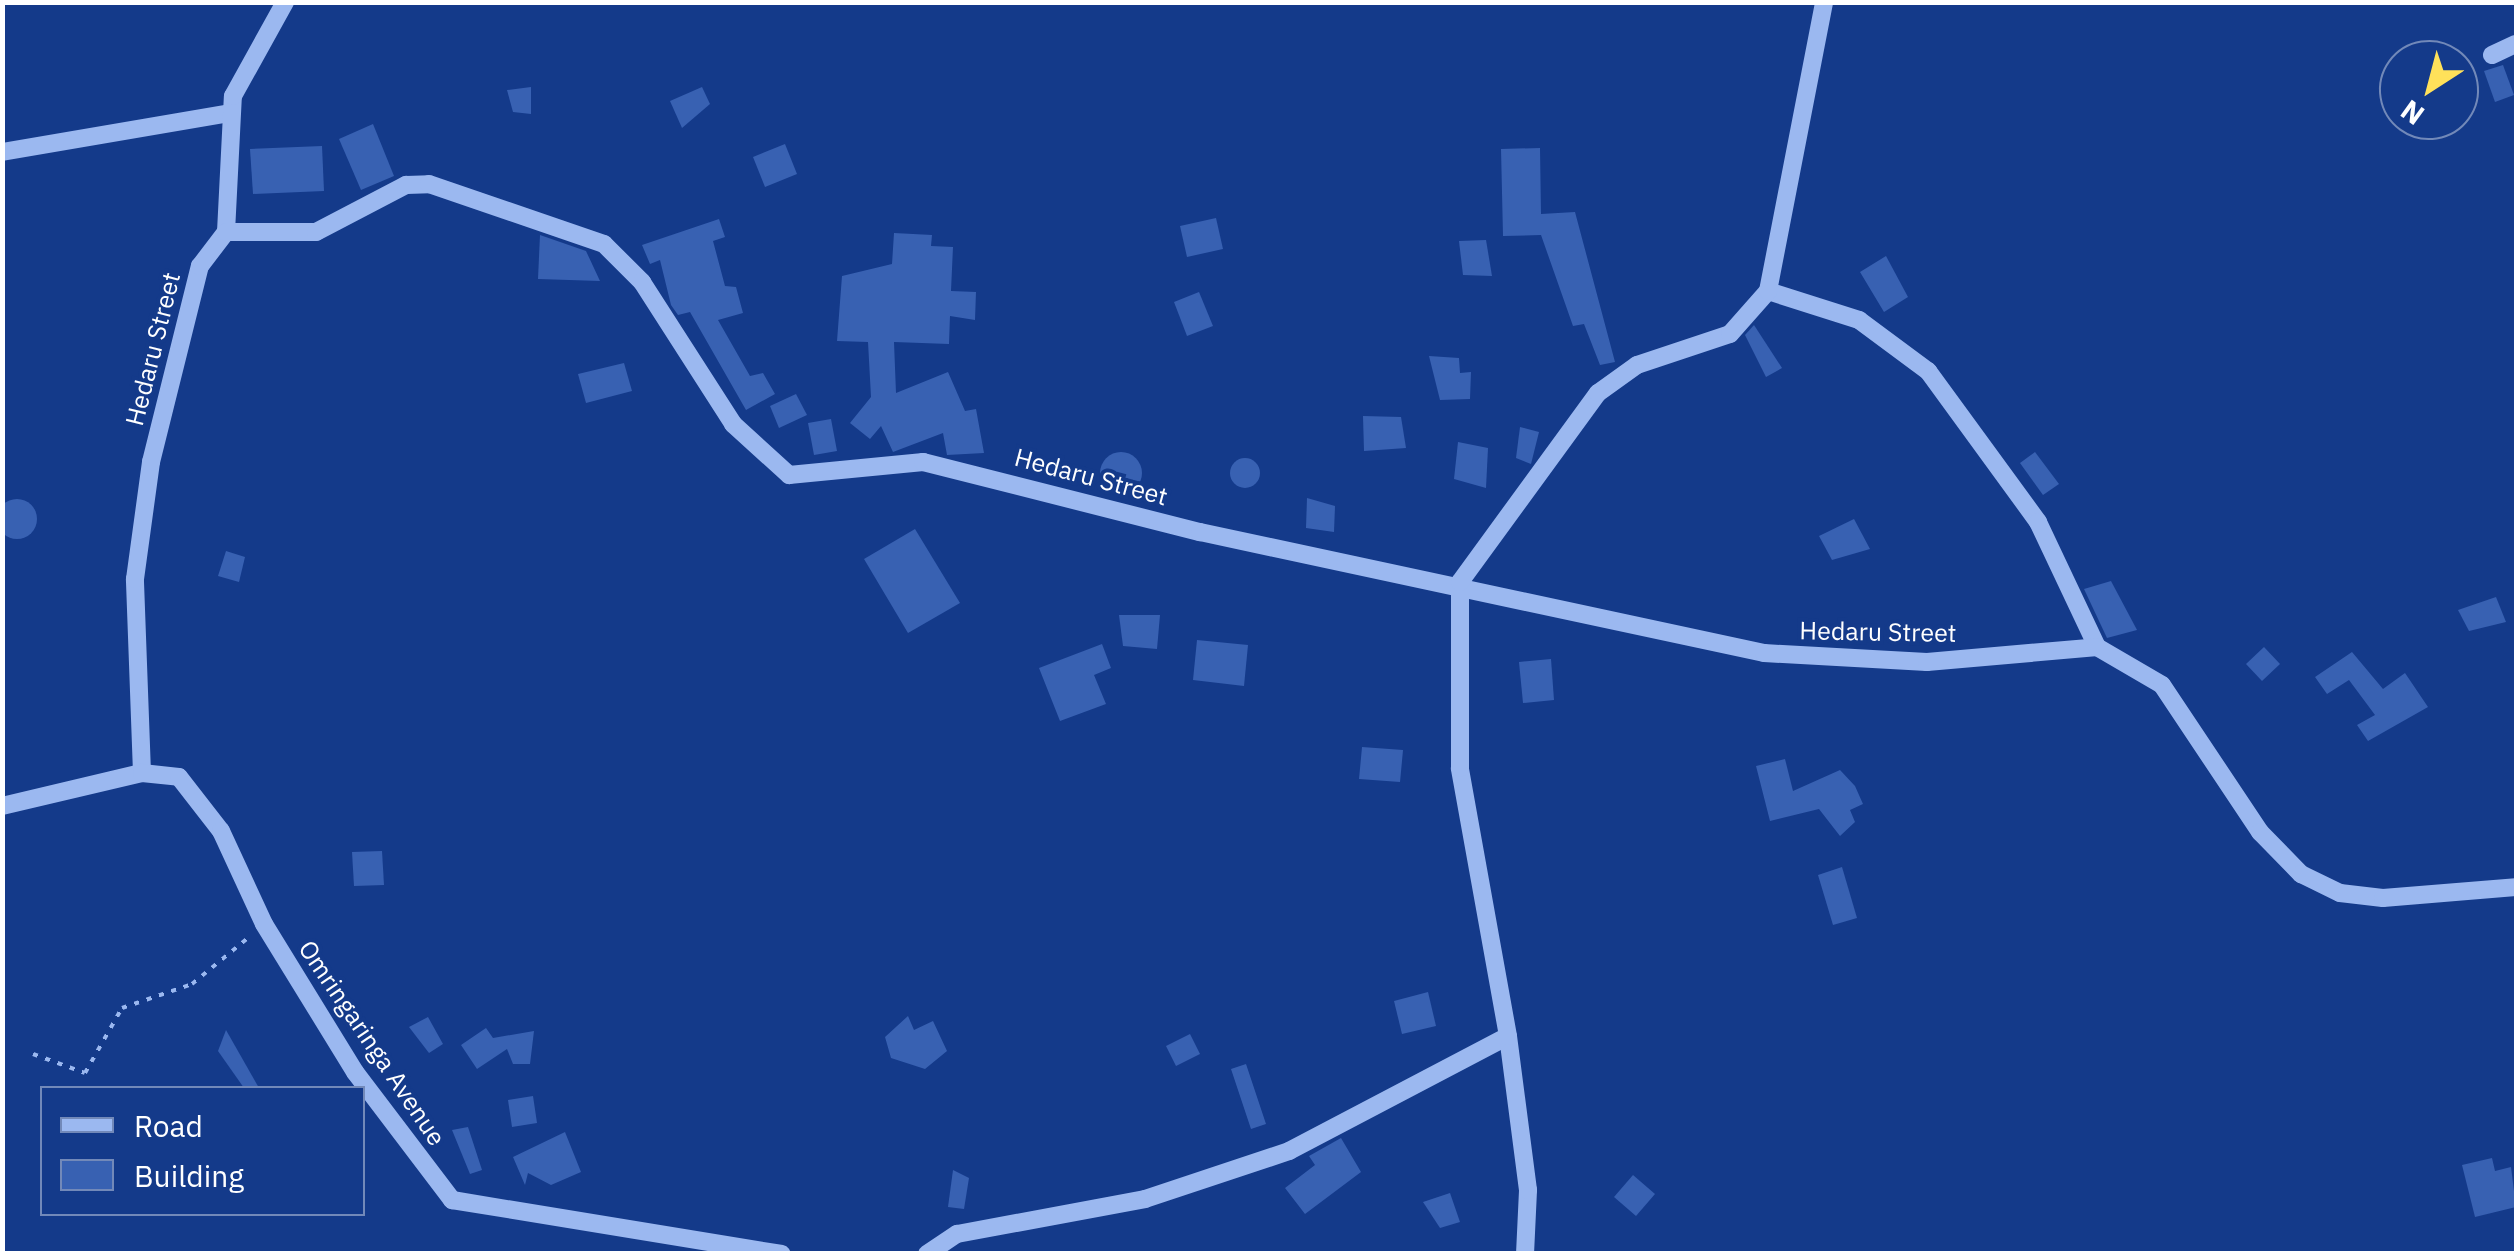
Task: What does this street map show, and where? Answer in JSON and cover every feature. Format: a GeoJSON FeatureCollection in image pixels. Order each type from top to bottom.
{"type":"FeatureCollection","features":[{"type":"Feature","properties":{"kind":"street"},"geometry":{"type":"LineString","coordinates":[[226,232],[235,169],[229,113],[285,2]]}},
{"type":"Feature","properties":{"kind":"street"},"geometry":{"type":"LineString","coordinates":[[1525,1254],[1528,1190],[1508,1036],[1460,768],[1460,582],[1598,393],[1637,366],[1730,334],[1768,291],[1824,2]]}},
{"type":"Feature","properties":{"kind":"street"},"geometry":{"type":"LineString","coordinates":[[2492,56],[2516,44]]}},
{"type":"Feature","properties":{"kind":"street"},"geometry":{"type":"LineString","coordinates":[[2,152],[229,113]]}},
{"type":"Feature","properties":{"kind":"street","name":"Hedaru Street"},"geometry":{"type":"LineString","coordinates":[[142,773],[135,579],[151,462],[200,266],[226,232],[316,232],[406,185],[464,192],[577,227],[626,262],[704,386],[789,476],[922,462],[1200,532],[1460,582],[1783,655],[1927,662],[2097,648]]}},
{"type":"Feature","properties":{"kind":"street"},"geometry":{"type":"LineString","coordinates":[[1768,291],[1859,320],[1928,371],[2038,522],[2097,648],[2162,686],[2260,832],[2301,874],[2340,893],[2383,898],[2516,887]]}},
{"type":"Feature","properties":{"kind":"street","name":"Omringaringa Avenue"},"geometry":{"type":"LineString","coordinates":[[2,806],[142,773],[178,777],[192,790],[264,924],[391,1126],[452,1200],[782,1254]]}},
{"type":"Feature","properties":{"kind":"street"},"geometry":{"type":"LineString","coordinates":[[927,1254],[957,1234],[1145,1199],[1289,1151],[1508,1036]]}},
{"type":"Feature","properties":{"kind":"path"},"geometry":{"type":"LineString","coordinates":[[33,1054],[85,1073],[122,1008],[192,984],[264,924]]}},
{"type":"Feature","properties":{"kind":"building"},"geometry":{"type":"Polygon","coordinates":[[[2503,65],[2514,95],[2495,102],[2484,71],[2503,65]]]}},
{"type":"Feature","properties":{"kind":"building"},"geometry":{"type":"Polygon","coordinates":[[[531,87],[531,114],[513,112],[507,90],[531,87]]]}},
{"type":"Feature","properties":{"kind":"building"},"geometry":{"type":"Polygon","coordinates":[[[702,87],[710,104],[682,128],[670,101],[702,87]]]}},
{"type":"Feature","properties":{"kind":"building"},"geometry":{"type":"Polygon","coordinates":[[[373,124],[394,176],[361,190],[339,139],[373,124]]]}},
{"type":"Feature","properties":{"kind":"building"},"geometry":{"type":"Polygon","coordinates":[[[785,144],[797,174],[765,187],[753,157],[785,144]]]}},
{"type":"Feature","properties":{"kind":"building"},"geometry":{"type":"Polygon","coordinates":[[[322,146],[324,191],[253,194],[250,149],[322,146]]]}},
{"type":"Feature","properties":{"kind":"building"},"geometry":{"type":"Polygon","coordinates":[[[1540,148],[1541,214],[1575,212],[1615,362],[1600,365],[1584,324],[1573,326],[1541,235],[1503,236],[1501,149],[1540,148]]]}},
{"type":"Feature","properties":{"kind":"building"},"geometry":{"type":"Polygon","coordinates":[[[1216,218],[1223,249],[1187,257],[1180,226],[1216,218]]]}},
{"type":"Feature","properties":{"kind":"building"},"geometry":{"type":"Polygon","coordinates":[[[719,219],[725,237],[713,241],[725,286],[736,287],[743,313],[718,320],[750,376],[763,373],[775,394],[746,410],[690,312],[678,315],[671,305],[660,260],[650,264],[642,245],[719,219]]]}},
{"type":"Feature","properties":{"kind":"building"},"geometry":{"type":"Polygon","coordinates":[[[894,233],[932,235],[931,246],[953,247],[951,291],[976,292],[975,320],[950,316],[949,344],[894,342],[896,393],[948,372],[965,411],[976,409],[984,453],[947,455],[943,433],[893,452],[881,426],[870,439],[850,423],[871,397],[868,342],[837,341],[842,276],[892,264],[894,233]]]}},
{"type":"Feature","properties":{"kind":"building"},"geometry":{"type":"Polygon","coordinates":[[[540,235],[586,251],[600,281],[538,279],[540,235]]]}},
{"type":"Feature","properties":{"kind":"building"},"geometry":{"type":"Polygon","coordinates":[[[1486,240],[1492,276],[1463,275],[1459,241],[1486,240]]]}},
{"type":"Feature","properties":{"kind":"building"},"geometry":{"type":"Polygon","coordinates":[[[1886,256],[1908,297],[1884,312],[1860,272],[1886,256]]]}},
{"type":"Feature","properties":{"kind":"building"},"geometry":{"type":"Polygon","coordinates":[[[1199,292],[1213,326],[1187,336],[1174,302],[1199,292]]]}},
{"type":"Feature","properties":{"kind":"building"},"geometry":{"type":"Polygon","coordinates":[[[1754,325],[1782,368],[1766,377],[1745,335],[1754,325]]]}},
{"type":"Feature","properties":{"kind":"building"},"geometry":{"type":"Polygon","coordinates":[[[1429,356],[1459,358],[1460,373],[1471,372],[1470,399],[1440,400],[1429,356]]]}},
{"type":"Feature","properties":{"kind":"building"},"geometry":{"type":"Polygon","coordinates":[[[624,363],[632,391],[586,403],[578,374],[624,363]]]}},
{"type":"Feature","properties":{"kind":"building"},"geometry":{"type":"Polygon","coordinates":[[[796,394],[807,415],[779,428],[770,406],[796,394]]]}},
{"type":"Feature","properties":{"kind":"building"},"geometry":{"type":"Polygon","coordinates":[[[1363,416],[1401,417],[1406,448],[1364,451],[1363,416]]]}},
{"type":"Feature","properties":{"kind":"building"},"geometry":{"type":"Polygon","coordinates":[[[831,419],[837,451],[814,455],[808,423],[831,419]]]}},
{"type":"Feature","properties":{"kind":"building"},"geometry":{"type":"Polygon","coordinates":[[[1520,427],[1539,432],[1531,464],[1516,458],[1520,427]]]}},
{"type":"Feature","properties":{"kind":"building"},"geometry":{"type":"Polygon","coordinates":[[[1458,442],[1488,448],[1486,488],[1454,479],[1458,442]]]}},
{"type":"Feature","properties":{"kind":"building"},"geometry":{"type":"Polygon","coordinates":[[[1121,452],[1136,458],[1142,473],[1136,488],[1121,494],[1106,488],[1100,473],[1106,458],[1121,452]]]}},
{"type":"Feature","properties":{"kind":"building"},"geometry":{"type":"Polygon","coordinates":[[[2035,452],[2059,484],[2043,495],[2020,463],[2035,452]]]}},
{"type":"Feature","properties":{"kind":"building"},"geometry":{"type":"Polygon","coordinates":[[[1245,458],[1256,462],[1260,473],[1256,484],[1245,488],[1234,484],[1230,473],[1234,462],[1245,458]]]}},
{"type":"Feature","properties":{"kind":"building"},"geometry":{"type":"Polygon","coordinates":[[[1307,498],[1335,506],[1334,532],[1306,528],[1307,498]]]}},
{"type":"Feature","properties":{"kind":"building"},"geometry":{"type":"Polygon","coordinates":[[[10,501],[24,501],[35,512],[35,526],[24,537],[10,537],[-1,526],[-1,512],[10,501]]]}},
{"type":"Feature","properties":{"kind":"building"},"geometry":{"type":"Polygon","coordinates":[[[1854,519],[1870,549],[1832,560],[1819,536],[1854,519]]]}},
{"type":"Feature","properties":{"kind":"building"},"geometry":{"type":"Polygon","coordinates":[[[915,529],[960,603],[908,633],[864,559],[915,529]]]}},
{"type":"Feature","properties":{"kind":"building"},"geometry":{"type":"Polygon","coordinates":[[[226,551],[245,557],[239,582],[218,576],[226,551]]]}},
{"type":"Feature","properties":{"kind":"building"},"geometry":{"type":"Polygon","coordinates":[[[2111,581],[2137,630],[2107,638],[2084,589],[2111,581]]]}},
{"type":"Feature","properties":{"kind":"building"},"geometry":{"type":"Polygon","coordinates":[[[2496,597],[2506,622],[2469,631],[2458,610],[2496,597]]]}},
{"type":"Feature","properties":{"kind":"building"},"geometry":{"type":"Polygon","coordinates":[[[1119,615],[1160,615],[1157,649],[1123,646],[1119,615]]]}},
{"type":"Feature","properties":{"kind":"building"},"geometry":{"type":"Polygon","coordinates":[[[1197,640],[1248,645],[1244,686],[1193,680],[1197,640]]]}},
{"type":"Feature","properties":{"kind":"building"},"geometry":{"type":"Polygon","coordinates":[[[1102,644],[1111,668],[1094,675],[1106,704],[1060,721],[1039,668],[1102,644]]]}},
{"type":"Feature","properties":{"kind":"building"},"geometry":{"type":"Polygon","coordinates":[[[2264,647],[2280,664],[2262,681],[2246,664],[2264,647]]]}},
{"type":"Feature","properties":{"kind":"building"},"geometry":{"type":"Polygon","coordinates":[[[2352,652],[2383,689],[2405,673],[2428,707],[2368,741],[2357,725],[2375,715],[2349,680],[2327,694],[2315,677],[2352,652]]]}},
{"type":"Feature","properties":{"kind":"building"},"geometry":{"type":"Polygon","coordinates":[[[1551,659],[1554,700],[1523,703],[1519,662],[1551,659]]]}},
{"type":"Feature","properties":{"kind":"building"},"geometry":{"type":"Polygon","coordinates":[[[1362,747],[1403,750],[1400,782],[1359,779],[1362,747]]]}},
{"type":"Feature","properties":{"kind":"building"},"geometry":{"type":"Polygon","coordinates":[[[1785,759],[1793,791],[1840,770],[1855,786],[1863,804],[1850,810],[1855,822],[1840,836],[1819,809],[1770,821],[1756,766],[1785,759]]]}},
{"type":"Feature","properties":{"kind":"building"},"geometry":{"type":"Polygon","coordinates":[[[382,851],[384,885],[354,886],[352,852],[382,851]]]}},
{"type":"Feature","properties":{"kind":"building"},"geometry":{"type":"Polygon","coordinates":[[[1842,867],[1857,918],[1833,925],[1818,875],[1842,867]]]}},
{"type":"Feature","properties":{"kind":"building"},"geometry":{"type":"Polygon","coordinates":[[[1428,992],[1436,1026],[1402,1034],[1394,1001],[1428,992]]]}},
{"type":"Feature","properties":{"kind":"building"},"geometry":{"type":"Polygon","coordinates":[[[908,1016],[914,1030],[933,1021],[947,1051],[925,1069],[891,1058],[885,1037],[908,1016]]]}},
{"type":"Feature","properties":{"kind":"building"},"geometry":{"type":"Polygon","coordinates":[[[428,1017],[443,1044],[429,1053],[409,1027],[428,1017]]]}},
{"type":"Feature","properties":{"kind":"building"},"geometry":{"type":"Polygon","coordinates":[[[486,1028],[493,1038],[534,1031],[530,1064],[513,1064],[507,1049],[477,1069],[461,1045],[486,1028]]]}},
{"type":"Feature","properties":{"kind":"building"},"geometry":{"type":"Polygon","coordinates":[[[226,1030],[258,1086],[243,1086],[218,1051],[226,1030]]]}},
{"type":"Feature","properties":{"kind":"building"},"geometry":{"type":"Polygon","coordinates":[[[1190,1034],[1200,1054],[1176,1066],[1166,1046],[1190,1034]]]}},
{"type":"Feature","properties":{"kind":"building"},"geometry":{"type":"Polygon","coordinates":[[[1246,1064],[1266,1124],[1251,1129],[1231,1069],[1246,1064]]]}},
{"type":"Feature","properties":{"kind":"building"},"geometry":{"type":"Polygon","coordinates":[[[533,1096],[537,1123],[512,1127],[508,1100],[533,1096]]]}},
{"type":"Feature","properties":{"kind":"building"},"geometry":{"type":"Polygon","coordinates":[[[468,1127],[482,1170],[470,1174],[452,1130],[468,1127]]]}},
{"type":"Feature","properties":{"kind":"building"},"geometry":{"type":"Polygon","coordinates":[[[565,1132],[581,1172],[551,1185],[528,1173],[525,1185],[513,1157],[565,1132]]]}},
{"type":"Feature","properties":{"kind":"building"},"geometry":{"type":"Polygon","coordinates":[[[1341,1138],[1361,1172],[1305,1214],[1285,1188],[1315,1165],[1309,1156],[1341,1138]]]}},
{"type":"Feature","properties":{"kind":"building"},"geometry":{"type":"Polygon","coordinates":[[[2492,1158],[2495,1171],[2511,1167],[2516,1207],[2475,1217],[2462,1165],[2492,1158]]]}},
{"type":"Feature","properties":{"kind":"building"},"geometry":{"type":"Polygon","coordinates":[[[953,1170],[969,1178],[964,1209],[948,1207],[953,1170]]]}},
{"type":"Feature","properties":{"kind":"building"},"geometry":{"type":"Polygon","coordinates":[[[1633,1175],[1655,1194],[1636,1216],[1614,1197],[1633,1175]]]}},
{"type":"Feature","properties":{"kind":"building"},"geometry":{"type":"Polygon","coordinates":[[[1450,1193],[1460,1222],[1440,1228],[1423,1202],[1450,1193]]]}}]}
